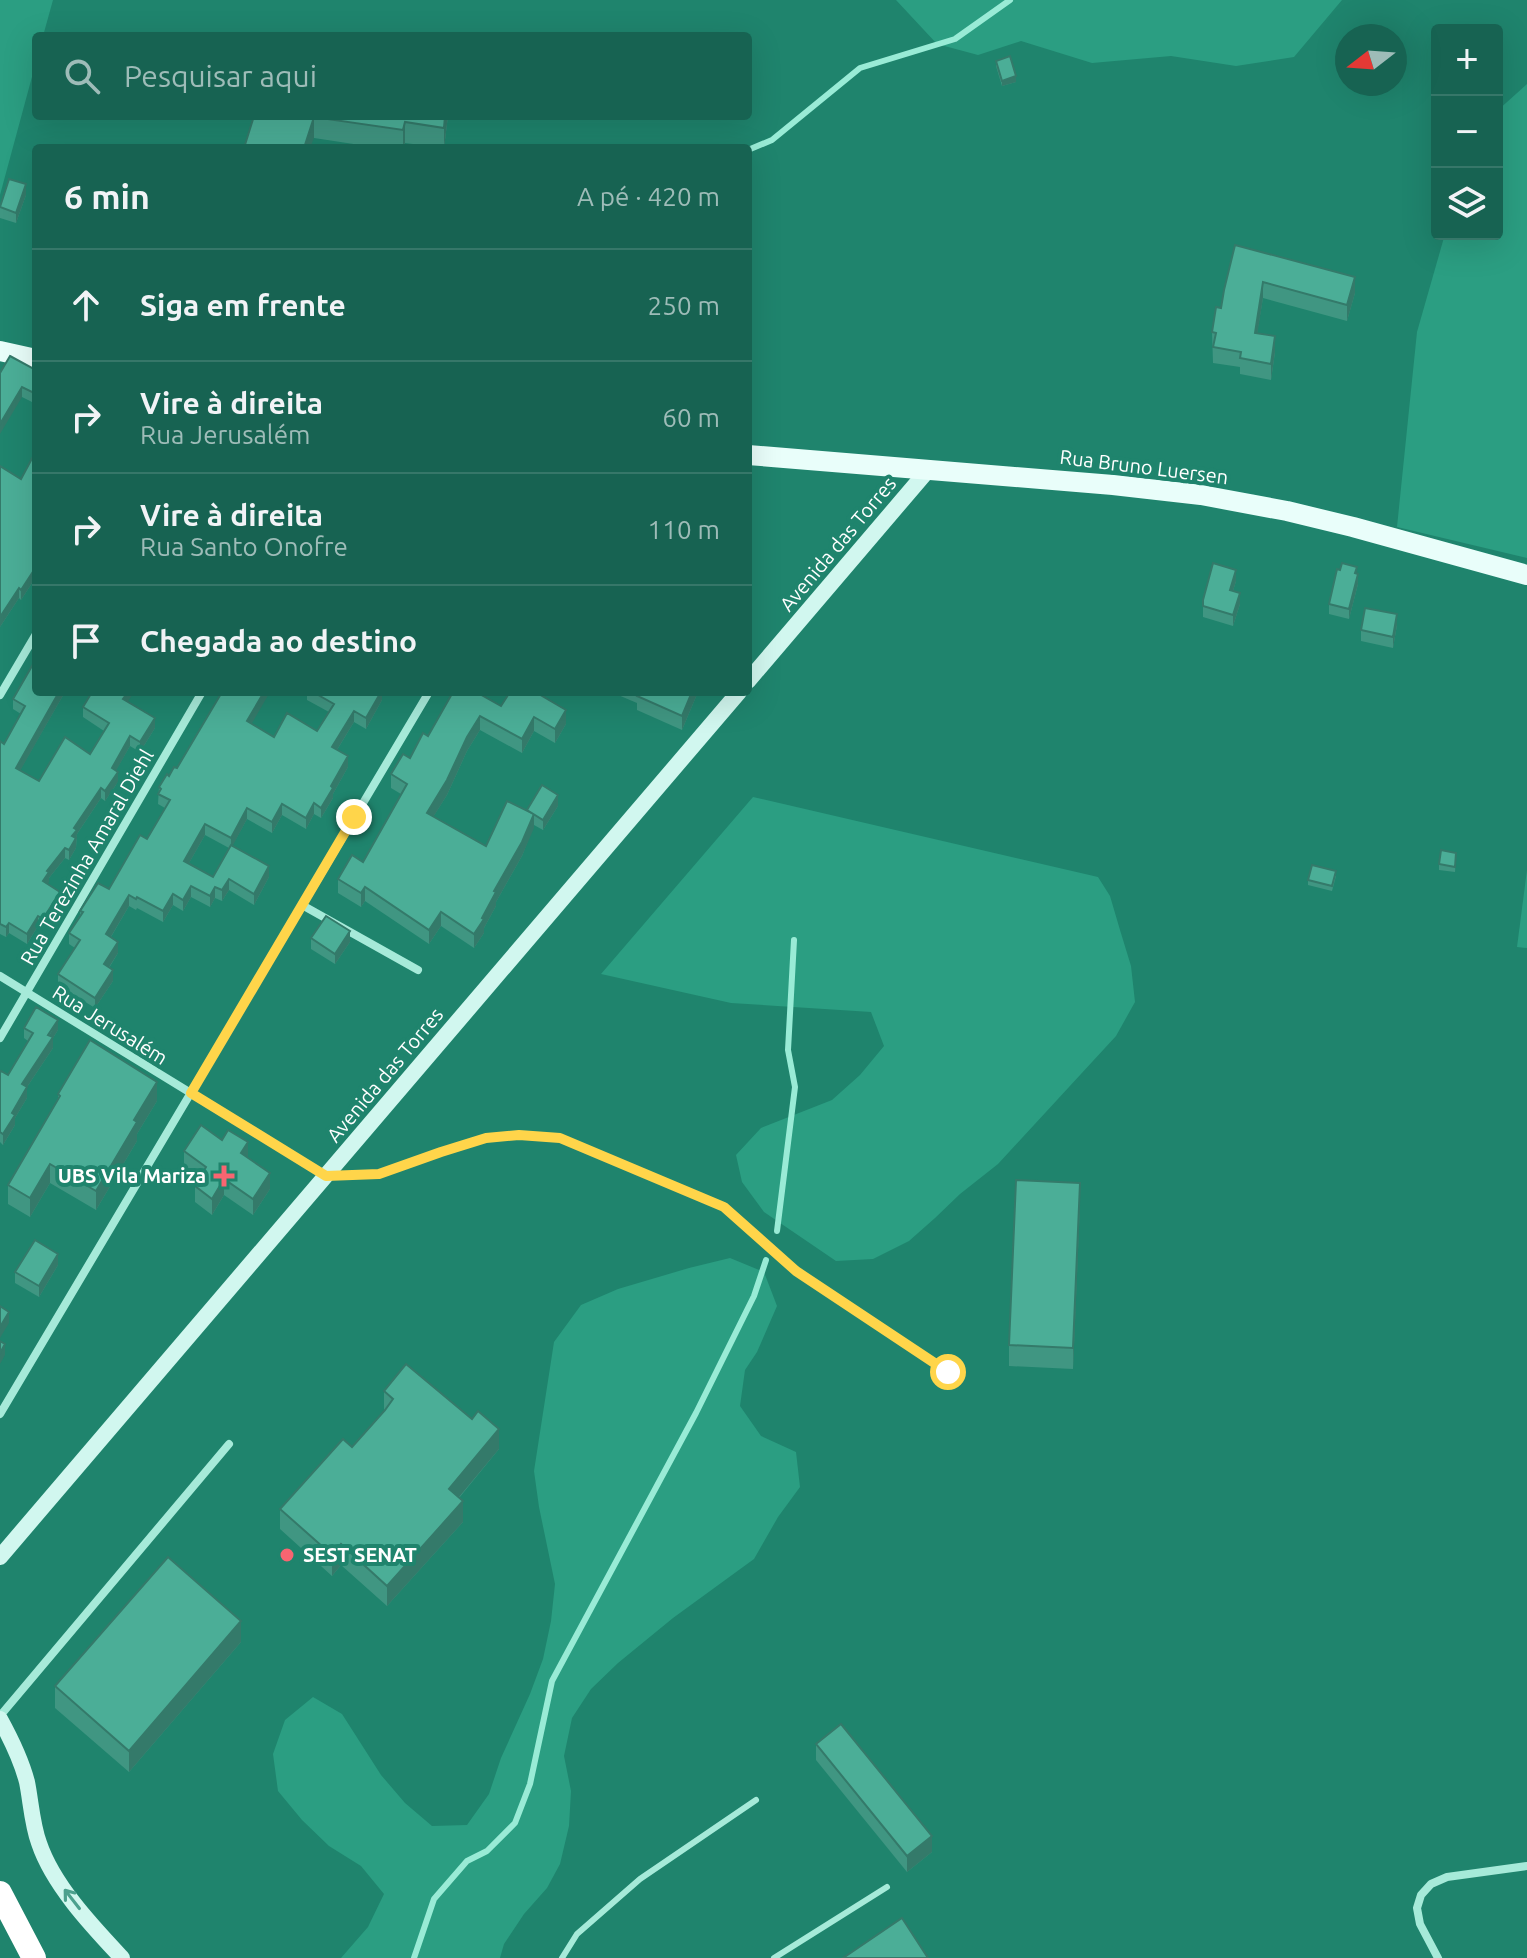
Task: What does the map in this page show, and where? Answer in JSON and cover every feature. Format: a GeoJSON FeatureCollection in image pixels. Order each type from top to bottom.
{"type":"FeatureCollection","features":[{"type":"Feature","properties":{"kind":"highway"},"geometry":{"type":"LineString","coordinates":[[0,1893],[34,1958]]}},
{"type":"Feature","properties":{"kind":"main road"},"geometry":{"type":"LineString","coordinates":[[0,352],[32,358]]}},
{"type":"Feature","properties":{"kind":"main road","name":"Rua Bruno Luersen"},"geometry":{"type":"LineString","coordinates":[[752,455],[1201,495],[1353,527],[1527,575]]}},
{"type":"Feature","properties":{"kind":"main road","name":"Avenida das Torres"},"geometry":{"type":"LineString","coordinates":[[752,676],[928,470]]}},
{"type":"Feature","properties":{"kind":"main road","name":"Avenida das Torres"},"geometry":{"type":"LineString","coordinates":[[0,1557],[736,696]]}},
{"type":"Feature","properties":{"kind":"main road"},"geometry":{"type":"LineString","coordinates":[[0,1718],[19,1758],[38,1842],[51,1871],[122,1958]]}},
{"type":"Feature","properties":{"kind":"street"},"geometry":{"type":"LineString","coordinates":[[0,695],[32,641]]}},
{"type":"Feature","properties":{"kind":"street","name":"Rua Terezinha Amaral Diehl"},"geometry":{"type":"LineString","coordinates":[[0,1038],[200,696]]}},
{"type":"Feature","properties":{"kind":"street"},"geometry":{"type":"LineString","coordinates":[[0,1414],[427,696]]}},
{"type":"Feature","properties":{"kind":"street"},"geometry":{"type":"LineString","coordinates":[[302,905],[418,970]]}},
{"type":"Feature","properties":{"kind":"street","name":"Rua Jerusalém"},"geometry":{"type":"LineString","coordinates":[[0,976],[326,1176]]}},
{"type":"Feature","properties":{"kind":"street"},"geometry":{"type":"LineString","coordinates":[[0,1718],[229,1444]]}},
{"type":"Feature","properties":{"kind":"street"},"geometry":{"type":"LineString","coordinates":[[1438,1958],[1420,1924],[1417,1908],[1421,1895],[1431,1884],[1447,1877],[1527,1866]]}},
{"type":"Feature","properties":{"kind":"lane"},"geometry":{"type":"LineString","coordinates":[[326,1176],[379,1174],[486,1138],[519,1135],[560,1138],[724,1207],[796,1271],[948,1372]]}},
{"type":"Feature","properties":{"kind":"lane"},"geometry":{"type":"LineString","coordinates":[[562,1958],[577,1934],[640,1879],[756,1800]]}},
{"type":"Feature","properties":{"kind":"lane"},"geometry":{"type":"LineString","coordinates":[[774,1958],[887,1887]]}},
{"type":"Feature","properties":{"kind":"green space"},"geometry":{"type":"Polygon","coordinates":[[[0,0],[53,0],[44,32],[32,32],[32,77],[0,195],[0,0]]]}},
{"type":"Feature","properties":{"kind":"green space"},"geometry":{"type":"Polygon","coordinates":[[[896,0],[1342,0],[1294,57],[1236,66],[1171,56],[1092,63],[1021,41],[978,55],[937,44],[896,0]]]}},
{"type":"Feature","properties":{"kind":"green space"},"geometry":{"type":"Polygon","coordinates":[[[1527,84],[1527,558],[1397,527],[1417,332],[1443,240],[1503,240],[1503,106],[1527,84]]]}},
{"type":"Feature","properties":{"kind":"green space"},"geometry":{"type":"Polygon","coordinates":[[[753,797],[1098,877],[1110,896],[1131,966],[1135,1002],[1116,1036],[998,1164],[909,1241],[873,1259],[836,1261],[764,1212],[742,1182],[736,1155],[761,1128],[832,1100],[860,1075],[884,1046],[871,1012],[731,1003],[601,974],[753,797]]]}},
{"type":"Feature","properties":{"kind":"green space"},"geometry":{"type":"Polygon","coordinates":[[[1527,870],[1527,948],[1517,947],[1527,870]]]}},
{"type":"Feature","properties":{"kind":"green space"},"geometry":{"type":"Polygon","coordinates":[[[730,1258],[764,1272],[777,1306],[757,1352],[745,1370],[740,1406],[761,1436],[796,1452],[800,1487],[754,1559],[618,1663],[591,1689],[572,1718],[564,1756],[571,1791],[569,1826],[560,1864],[547,1888],[524,1914],[504,1944],[500,1958],[341,1958],[368,1927],[384,1894],[361,1866],[329,1846],[302,1820],[278,1791],[273,1754],[285,1720],[313,1697],[342,1714],[381,1775],[405,1803],[432,1826],[467,1825],[489,1794],[543,1659],[551,1621],[555,1584],[534,1471],[554,1342],[581,1305],[618,1289],[730,1258]]]}},
{"type":"Feature","properties":{"kind":"building"},"geometry":{"type":"Polygon","coordinates":[[[1010,56],[1016,76],[1002,81],[996,61],[1010,56]]]}},
{"type":"Feature","properties":{"kind":"building"},"geometry":{"type":"Polygon","coordinates":[[[253,120],[313,120],[305,144],[245,144],[253,120]]]}},
{"type":"Feature","properties":{"kind":"building"},"geometry":{"type":"Polygon","coordinates":[[[335,120],[445,120],[444,128],[405,122],[403,130],[335,120]]]}},
{"type":"Feature","properties":{"kind":"building"},"geometry":{"type":"Polygon","coordinates":[[[9,179],[26,184],[16,213],[0,207],[9,179]]]}},
{"type":"Feature","properties":{"kind":"building"},"geometry":{"type":"Polygon","coordinates":[[[1235,245],[1355,277],[1347,305],[1263,282],[1255,333],[1275,336],[1271,364],[1240,358],[1241,352],[1213,347],[1216,307],[1221,308],[1235,245]]]}},
{"type":"Feature","properties":{"kind":"building"},"geometry":{"type":"Polygon","coordinates":[[[10,356],[32,368],[32,392],[22,387],[0,424],[0,373],[10,356]]]}},
{"type":"Feature","properties":{"kind":"building"},"geometry":{"type":"Polygon","coordinates":[[[32,458],[32,573],[0,617],[0,466],[21,479],[32,458]]]}},
{"type":"Feature","properties":{"kind":"building"},"geometry":{"type":"Polygon","coordinates":[[[1213,563],[1236,570],[1230,590],[1240,593],[1233,615],[1203,606],[1213,563]]]}},
{"type":"Feature","properties":{"kind":"building"},"geometry":{"type":"Polygon","coordinates":[[[1342,563],[1357,567],[1349,609],[1329,604],[1337,569],[1340,570],[1342,563]]]}},
{"type":"Feature","properties":{"kind":"building"},"geometry":{"type":"Polygon","coordinates":[[[1365,608],[1397,614],[1393,637],[1361,630],[1365,608]]]}},
{"type":"Feature","properties":{"kind":"building"},"geometry":{"type":"Polygon","coordinates":[[[32,666],[32,696],[57,696],[16,768],[39,781],[65,737],[90,754],[109,723],[83,707],[90,696],[125,696],[123,699],[155,718],[140,742],[130,736],[112,768],[118,772],[105,791],[101,788],[74,828],[77,830],[72,836],[76,838],[69,850],[65,848],[47,871],[43,881],[60,892],[43,919],[38,916],[27,934],[9,923],[6,927],[0,924],[0,741],[4,744],[25,706],[13,699],[32,666]]]}},
{"type":"Feature","properties":{"kind":"building"},"geometry":{"type":"Polygon","coordinates":[[[220,696],[262,696],[247,721],[274,737],[287,713],[317,731],[334,704],[320,696],[379,696],[366,718],[354,711],[332,747],[348,756],[321,808],[314,803],[306,818],[282,804],[272,822],[247,808],[231,838],[205,824],[184,861],[213,877],[231,845],[269,866],[254,894],[229,879],[222,890],[215,887],[210,896],[191,886],[183,900],[173,894],[163,911],[129,895],[106,934],[118,942],[104,964],[113,970],[95,998],[58,974],[80,940],[69,933],[98,883],[109,889],[140,835],[147,839],[170,800],[158,794],[159,787],[167,774],[169,776],[174,767],[177,768],[220,696]]]}},
{"type":"Feature","properties":{"kind":"building"},"geometry":{"type":"Polygon","coordinates":[[[451,696],[483,696],[501,706],[507,696],[542,696],[566,710],[555,729],[534,717],[522,739],[480,716],[427,813],[486,846],[507,801],[534,814],[474,934],[441,912],[429,930],[365,887],[361,893],[338,879],[352,855],[363,862],[407,784],[391,774],[403,754],[410,758],[423,733],[428,736],[451,696]]]}},
{"type":"Feature","properties":{"kind":"building"},"geometry":{"type":"Polygon","coordinates":[[[637,696],[690,696],[682,716],[637,696]]]}},
{"type":"Feature","properties":{"kind":"building"},"geometry":{"type":"Polygon","coordinates":[[[542,785],[558,795],[543,820],[527,810],[542,785]]]}},
{"type":"Feature","properties":{"kind":"building"},"geometry":{"type":"Polygon","coordinates":[[[1441,850],[1456,853],[1455,867],[1439,864],[1441,850]]]}},
{"type":"Feature","properties":{"kind":"building"},"geometry":{"type":"Polygon","coordinates":[[[1312,865],[1336,871],[1332,886],[1308,880],[1312,865]]]}},
{"type":"Feature","properties":{"kind":"building"},"geometry":{"type":"Polygon","coordinates":[[[326,916],[350,931],[335,954],[311,938],[326,916]]]}},
{"type":"Feature","properties":{"kind":"building"},"geometry":{"type":"Polygon","coordinates":[[[36,1007],[58,1020],[48,1035],[53,1037],[22,1084],[27,1087],[3,1134],[0,1132],[0,1073],[8,1075],[33,1033],[24,1028],[36,1007]]]}},
{"type":"Feature","properties":{"kind":"building"},"geometry":{"type":"Polygon","coordinates":[[[90,1040],[157,1082],[96,1191],[50,1164],[30,1198],[8,1185],[90,1040]]]}},
{"type":"Feature","properties":{"kind":"building","name":"UBS Vila Mariza"},"geometry":{"type":"Polygon","coordinates":[[[201,1125],[222,1140],[228,1130],[248,1142],[241,1153],[270,1173],[253,1199],[224,1179],[212,1199],[195,1186],[206,1167],[184,1151],[201,1125]]]}},
{"type":"Feature","properties":{"kind":"building"},"geometry":{"type":"Polygon","coordinates":[[[1016,1180],[1080,1183],[1073,1348],[1009,1345],[1016,1180]]]}},
{"type":"Feature","properties":{"kind":"building"},"geometry":{"type":"Polygon","coordinates":[[[35,1240],[58,1254],[39,1286],[15,1272],[35,1240]]]}},
{"type":"Feature","properties":{"kind":"building"},"geometry":{"type":"Polygon","coordinates":[[[0,1306],[9,1312],[0,1327],[0,1306]]]}},
{"type":"Feature","properties":{"kind":"building"},"geometry":{"type":"Polygon","coordinates":[[[406,1364],[472,1419],[478,1411],[499,1429],[449,1489],[463,1501],[387,1586],[341,1544],[332,1555],[280,1509],[343,1439],[352,1447],[385,1410],[393,1399],[384,1391],[406,1364]]]}},
{"type":"Feature","properties":{"kind":"building"},"geometry":{"type":"Polygon","coordinates":[[[168,1557],[241,1621],[129,1751],[55,1686],[168,1557]]]}},
{"type":"Feature","properties":{"kind":"building"},"geometry":{"type":"Polygon","coordinates":[[[841,1724],[932,1836],[907,1856],[816,1744],[841,1724]]]}},
{"type":"Feature","properties":{"kind":"building"},"geometry":{"type":"Polygon","coordinates":[[[902,1918],[928,1958],[843,1958],[902,1918]]]}},
{"type":"Feature","properties":{"kind":"waterway"},"geometry":{"type":"LineString","coordinates":[[752,148],[772,140],[860,68],[955,39],[1010,0]]}},
{"type":"Feature","properties":{"kind":"waterway"},"geometry":{"type":"LineString","coordinates":[[777,1231],[795,1087],[788,1050],[794,940]]}},
{"type":"Feature","properties":{"kind":"waterway"},"geometry":{"type":"LineString","coordinates":[[414,1958],[434,1899],[467,1861],[487,1851],[515,1823],[530,1784],[552,1681],[696,1413],[754,1296],[766,1260]]}},
{"type":"Feature","properties":{"kind":"place","name":"UBS Vila Mariza"},"geometry":{"type":"Point","coordinates":[224,1176]}},
{"type":"Feature","properties":{"kind":"place","name":"SEST SENAT"},"geometry":{"type":"Point","coordinates":[287,1555]}},
{"type":"Feature","properties":{"kind":"route"},"geometry":{"type":"LineString","coordinates":[[354,817],[191,1093],[326,1176],[379,1174],[486,1138],[519,1135],[560,1138],[724,1207],[796,1271],[948,1372]]}}]}
